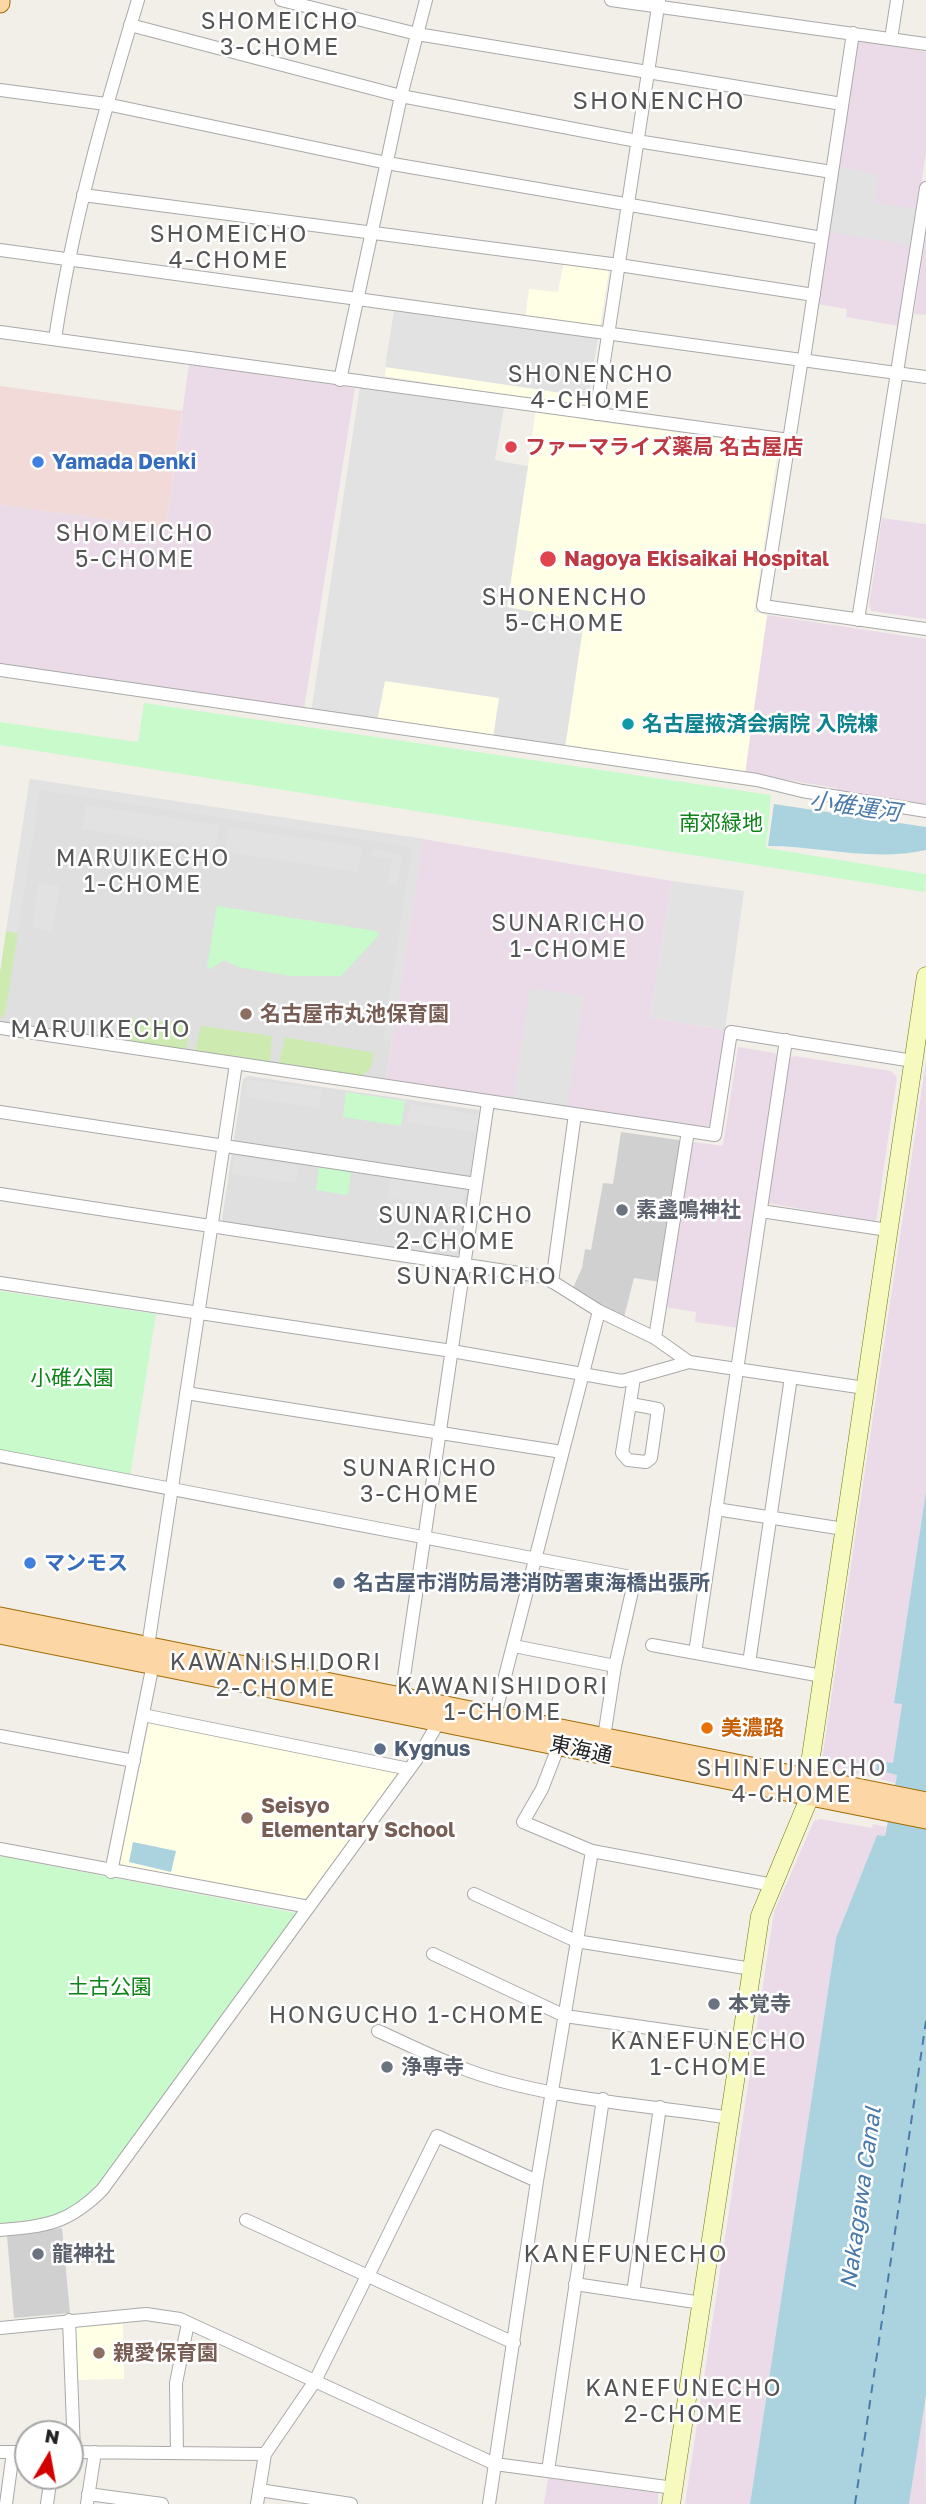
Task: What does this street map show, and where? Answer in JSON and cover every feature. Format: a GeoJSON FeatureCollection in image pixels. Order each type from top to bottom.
{"type":"FeatureCollection","features":[{"type":"Feature","properties":{"kind":"main road"},"geometry":{"type":"LineString","coordinates":[[0,1617],[150,1655]]}},
{"type":"Feature","properties":{"kind":"main road","name":"東海通"},"geometry":{"type":"LineString","coordinates":[[0,1634],[150,1655],[444,1714],[559,1745],[809,1787]]}},
{"type":"Feature","properties":{"kind":"main road"},"geometry":{"type":"LineString","coordinates":[[444,1714],[495,1715],[604,1737],[809,1787],[875,1800],[926,1802]]}},
{"type":"Feature","properties":{"kind":"main road"},"geometry":{"type":"LineString","coordinates":[[875,1800],[926,1819]]}},
{"type":"Feature","properties":{"kind":"street"},"geometry":{"type":"LineString","coordinates":[[55,340],[67,259],[107,104],[138,0]]}},
{"type":"Feature","properties":{"kind":"street"},"geometry":{"type":"LineString","coordinates":[[281,0],[417,34],[842,104]]}},
{"type":"Feature","properties":{"kind":"street"},"geometry":{"type":"LineString","coordinates":[[340,380],[401,96],[426,0]]}},
{"type":"Feature","properties":{"kind":"street"},"geometry":{"type":"LineString","coordinates":[[611,0],[658,3],[926,44]]}},
{"type":"Feature","properties":{"kind":"street"},"geometry":{"type":"LineString","coordinates":[[891,39],[897,0]]}},
{"type":"Feature","properties":{"kind":"street"},"geometry":{"type":"LineString","coordinates":[[596,414],[658,3]]}},
{"type":"Feature","properties":{"kind":"street"},"geometry":{"type":"LineString","coordinates":[[130,25],[401,96],[637,141],[832,172]]}},
{"type":"Feature","properties":{"kind":"street"},"geometry":{"type":"LineString","coordinates":[[853,33],[814,295],[763,606],[926,629]]}},
{"type":"Feature","properties":{"kind":"street"},"geometry":{"type":"LineString","coordinates":[[0,90],[107,104],[387,163],[627,207],[822,238]]}},
{"type":"Feature","properties":{"kind":"street"},"geometry":{"type":"LineString","coordinates":[[858,620],[926,188]]}},
{"type":"Feature","properties":{"kind":"street"},"geometry":{"type":"LineString","coordinates":[[83,195],[619,265],[814,295]]}},
{"type":"Feature","properties":{"kind":"street"},"geometry":{"type":"LineString","coordinates":[[0,250],[803,358],[926,377]]}},
{"type":"Feature","properties":{"kind":"street"},"geometry":{"type":"LineString","coordinates":[[0,332],[789,440]]}},
{"type":"Feature","properties":{"kind":"street"},"geometry":{"type":"LineString","coordinates":[[0,670],[743,778],[802,791],[926,811]]}},
{"type":"Feature","properties":{"kind":"street"},"geometry":{"type":"LineString","coordinates":[[0,2328],[146,2314],[188,2323],[495,2464],[548,2471],[673,2496],[760,1916],[809,1787],[822,1676],[926,976]]}},
{"type":"Feature","properties":{"kind":"street"},"geometry":{"type":"LineString","coordinates":[[0,1028],[715,1135],[731,1032],[913,1060]]}},
{"type":"Feature","properties":{"kind":"street"},"geometry":{"type":"LineString","coordinates":[[695,1653],[786,1040]]}},
{"type":"Feature","properties":{"kind":"street"},"geometry":{"type":"LineString","coordinates":[[111,1872],[143,1715],[171,1489],[236,1064]]}},
{"type":"Feature","properties":{"kind":"street"},"geometry":{"type":"LineString","coordinates":[[400,1705],[488,1102]]}},
{"type":"Feature","properties":{"kind":"street"},"geometry":{"type":"LineString","coordinates":[[0,1112],[476,1184]]}},
{"type":"Feature","properties":{"kind":"street"},"geometry":{"type":"LineString","coordinates":[[552,1282],[575,1114]]}},
{"type":"Feature","properties":{"kind":"street"},"geometry":{"type":"LineString","coordinates":[[655,1338],[688,1131]]}},
{"type":"Feature","properties":{"kind":"street"},"geometry":{"type":"LineString","coordinates":[[0,1194],[545,1277],[599,1311],[655,1338],[689,1362]]}},
{"type":"Feature","properties":{"kind":"street"},"geometry":{"type":"LineString","coordinates":[[761,1211],[888,1230]]}},
{"type":"Feature","properties":{"kind":"street"},"geometry":{"type":"LineString","coordinates":[[0,1283],[452,1351],[622,1381],[689,1362],[865,1388]]}},
{"type":"Feature","properties":{"kind":"street"},"geometry":{"type":"LineString","coordinates":[[495,1715],[599,1311]]}},
{"type":"Feature","properties":{"kind":"street"},"geometry":{"type":"LineString","coordinates":[[749,1663],[791,1377]]}},
{"type":"Feature","properties":{"kind":"street"},"geometry":{"type":"LineString","coordinates":[[631,1404],[658,1409],[651,1458],[646,1462],[628,1460],[622,1453],[634,1378]]}},
{"type":"Feature","properties":{"kind":"street"},"geometry":{"type":"LineString","coordinates":[[186,1393],[562,1451]]}},
{"type":"Feature","properties":{"kind":"street"},"geometry":{"type":"LineString","coordinates":[[0,1456],[657,1582]]}},
{"type":"Feature","properties":{"kind":"street"},"geometry":{"type":"LineString","coordinates":[[716,1509],[844,1529]]}},
{"type":"Feature","properties":{"kind":"street"},"geometry":{"type":"LineString","coordinates":[[604,1737],[615,1665],[635,1578]]}},
{"type":"Feature","properties":{"kind":"street"},"geometry":{"type":"LineString","coordinates":[[652,1645],[822,1676]]}},
{"type":"Feature","properties":{"kind":"street"},"geometry":{"type":"LineString","coordinates":[[514,1646],[615,1665]]}},
{"type":"Feature","properties":{"kind":"street"},"geometry":{"type":"LineString","coordinates":[[0,2230],[45,2226],[68,2219],[102,2190],[409,1769],[444,1714]]}},
{"type":"Feature","properties":{"kind":"street"},"geometry":{"type":"LineString","coordinates":[[143,1715],[409,1769]]}},
{"type":"Feature","properties":{"kind":"street"},"geometry":{"type":"LineString","coordinates":[[0,1736],[134,1761]]}},
{"type":"Feature","properties":{"kind":"street"},"geometry":{"type":"LineString","coordinates":[[559,1745],[542,1789],[523,1822],[592,1852],[773,1885]]}},
{"type":"Feature","properties":{"kind":"street"},"geometry":{"type":"LineString","coordinates":[[0,1849],[111,1872],[309,1907]]}},
{"type":"Feature","properties":{"kind":"street"},"geometry":{"type":"LineString","coordinates":[[489,2504],[551,2091],[592,1852]]}},
{"type":"Feature","properties":{"kind":"street"},"geometry":{"type":"LineString","coordinates":[[474,1894],[576,1941],[752,1969]]}},
{"type":"Feature","properties":{"kind":"street"},"geometry":{"type":"LineString","coordinates":[[433,1954],[565,2016],[741,2042]]}},
{"type":"Feature","properties":{"kind":"street"},"geometry":{"type":"LineString","coordinates":[[378,2031],[467,2070],[551,2091],[730,2118]]}},
{"type":"Feature","properties":{"kind":"street"},"geometry":{"type":"LineString","coordinates":[[548,2471],[603,2099]]}},
{"type":"Feature","properties":{"kind":"street"},"geometry":{"type":"LineString","coordinates":[[633,2293],[660,2107]]}},
{"type":"Feature","properties":{"kind":"street"},"geometry":{"type":"LineString","coordinates":[[257,2504],[265,2454],[316,2381],[437,2136],[537,2181]]}},
{"type":"Feature","properties":{"kind":"street"},"geometry":{"type":"LineString","coordinates":[[246,2220],[514,2343]]}},
{"type":"Feature","properties":{"kind":"street"},"geometry":{"type":"LineString","coordinates":[[575,2284],[702,2303]]}},
{"type":"Feature","properties":{"kind":"street"},"geometry":{"type":"LineString","coordinates":[[69,2320],[71,2420]]}},
{"type":"Feature","properties":{"kind":"street"},"geometry":{"type":"LineString","coordinates":[[177,2453],[176,2383],[188,2323]]}},
{"type":"Feature","properties":{"kind":"street"},"geometry":{"type":"LineString","coordinates":[[6,2504],[7,2452]]}},
{"type":"Feature","properties":{"kind":"street"},"geometry":{"type":"LineString","coordinates":[[84,2452],[265,2454]]}},
{"type":"Feature","properties":{"kind":"street"},"geometry":{"type":"LineString","coordinates":[[95,2452],[88,2499],[162,2504]]}},
{"type":"Feature","properties":{"kind":"street"},"geometry":{"type":"LineString","coordinates":[[259,2490],[351,2504]]}},
{"type":"Feature","properties":{"kind":"shaded area"},"geometry":{"type":"Polygon","coordinates":[[[861,40],[926,52],[926,153],[899,326],[846,317],[847,309],[817,304],[856,44],[861,40]]]}},
{"type":"Feature","properties":{"kind":"shaded area"},"geometry":{"type":"Polygon","coordinates":[[[838,168],[878,174],[874,203],[917,209],[912,245],[828,232],[838,168]]]}},
{"type":"Feature","properties":{"kind":"shaded area"},"geometry":{"type":"Polygon","coordinates":[[[926,234],[926,315],[914,314],[926,234]]]}},
{"type":"Feature","properties":{"kind":"shaded area","name":"Nagoya Ekisaikai Hospital"},"geometry":{"type":"Polygon","coordinates":[[[564,261],[609,270],[585,420],[776,446],[778,450],[754,612],[767,615],[745,773],[311,713],[503,404],[495,460],[528,466],[537,400],[385,376],[394,310],[524,327],[529,289],[558,292],[564,261]]]}},
{"type":"Feature","properties":{"kind":"shaded area"},"geometry":{"type":"Polygon","coordinates":[[[394,310],[598,338],[589,397],[385,367],[394,310]]]}},
{"type":"Feature","properties":{"kind":"shaded area"},"geometry":{"type":"Polygon","coordinates":[[[189,364],[355,388],[304,709],[0,665],[0,505],[166,527],[189,364]]]}},
{"type":"Feature","properties":{"kind":"shaded area"},"geometry":{"type":"Polygon","coordinates":[[[0,386],[182,411],[166,527],[0,505],[0,386]]]}},
{"type":"Feature","properties":{"kind":"shaded area"},"geometry":{"type":"Polygon","coordinates":[[[360,386],[505,402],[495,460],[528,466],[507,607],[584,621],[565,748],[493,738],[499,698],[385,681],[377,722],[311,713],[360,386]]]}},
{"type":"Feature","properties":{"kind":"shaded area"},"geometry":{"type":"Polygon","coordinates":[[[882,518],[926,524],[926,619],[871,611],[869,606],[882,518]]]}},
{"type":"Feature","properties":{"kind":"shaded area"},"geometry":{"type":"Polygon","coordinates":[[[767,615],[926,639],[926,807],[842,794],[836,788],[745,773],[767,615]]]}},
{"type":"Feature","properties":{"kind":"shaded area"},"geometry":{"type":"Polygon","coordinates":[[[30,779],[423,839],[386,1080],[0,1022],[0,973],[30,779]]]}},
{"type":"Feature","properties":{"kind":"shaded area"},"geometry":{"type":"Polygon","coordinates":[[[30,779],[423,839],[392,1042],[383,1040],[412,847],[40,790],[18,933],[6,931],[30,779]]]}},
{"type":"Feature","properties":{"kind":"shaded area"},"geometry":{"type":"Polygon","coordinates":[[[86,805],[219,825],[215,850],[82,829],[86,805]]]}},
{"type":"Feature","properties":{"kind":"shaded area"},"geometry":{"type":"Polygon","coordinates":[[[229,827],[362,847],[358,872],[225,852],[229,827]]]}},
{"type":"Feature","properties":{"kind":"shaded area"},"geometry":{"type":"Polygon","coordinates":[[[423,839],[672,881],[650,1017],[725,1030],[711,1124],[704,1128],[386,1080],[423,839]]]}},
{"type":"Feature","properties":{"kind":"shaded area"},"geometry":{"type":"Polygon","coordinates":[[[373,849],[402,855],[398,884],[388,883],[392,859],[372,856],[373,849]]]}},
{"type":"Feature","properties":{"kind":"shaded area"},"geometry":{"type":"Polygon","coordinates":[[[672,881],[744,891],[725,1030],[650,1017],[672,881]]]}},
{"type":"Feature","properties":{"kind":"shaded area"},"geometry":{"type":"Polygon","coordinates":[[[38,883],[59,886],[53,931],[32,928],[38,883]]]}},
{"type":"Feature","properties":{"kind":"shaded area"},"geometry":{"type":"Polygon","coordinates":[[[530,988],[584,996],[567,1107],[513,1099],[530,988]]]}},
{"type":"Feature","properties":{"kind":"shaded area"},"geometry":{"type":"Polygon","coordinates":[[[738,1047],[775,1053],[778,1059],[739,1328],[695,1322],[696,1312],[665,1307],[691,1145],[694,1142],[723,1146],[738,1047]]]}},
{"type":"Feature","properties":{"kind":"shaded area"},"geometry":{"type":"Polygon","coordinates":[[[794,1056],[891,1071],[897,1077],[876,1222],[767,1203],[788,1059],[794,1056]]]}},
{"type":"Feature","properties":{"kind":"shaded area"},"geometry":{"type":"Polygon","coordinates":[[[926,1061],[926,1491],[894,1702],[902,1704],[893,1763],[878,1761],[876,1770],[897,1775],[895,1783],[827,1766],[822,1760],[926,1061]]]}},
{"type":"Feature","properties":{"kind":"shaded area"},"geometry":{"type":"Polygon","coordinates":[[[248,1076],[479,1110],[460,1252],[456,1257],[224,1223],[222,1219],[243,1079],[248,1076]]]}},
{"type":"Feature","properties":{"kind":"shaded area"},"geometry":{"type":"Polygon","coordinates":[[[246,1079],[322,1090],[319,1108],[244,1097],[246,1079]]]}},
{"type":"Feature","properties":{"kind":"shaded area"},"geometry":{"type":"Polygon","coordinates":[[[410,1104],[478,1115],[475,1132],[407,1122],[410,1104]]]}},
{"type":"Feature","properties":{"kind":"shaded area"},"geometry":{"type":"Polygon","coordinates":[[[621,1132],[679,1140],[681,1145],[660,1282],[634,1278],[624,1317],[572,1290],[582,1268],[585,1249],[591,1250],[603,1183],[613,1184],[621,1132]]]}},
{"type":"Feature","properties":{"kind":"shaded area"},"geometry":{"type":"Polygon","coordinates":[[[234,1156],[298,1166],[295,1183],[231,1174],[234,1156]]]}},
{"type":"Feature","properties":{"kind":"shaded area"},"geometry":{"type":"Polygon","coordinates":[[[391,1177],[466,1189],[462,1209],[388,1198],[391,1177]]]}},
{"type":"Feature","properties":{"kind":"shaded area","name":"Seisyo Elementary School"},"geometry":{"type":"Polygon","coordinates":[[[153,1721],[395,1770],[397,1774],[308,1896],[302,1900],[123,1866],[120,1862],[149,1723],[153,1721]]]}},
{"type":"Feature","properties":{"kind":"shaded area"},"geometry":{"type":"Polygon","coordinates":[[[820,1819],[872,1828],[873,1824],[886,1827],[885,1836],[877,1835],[836,1938],[750,2504],[685,2504],[774,1912],[814,1821],[820,1819]]]}},
{"type":"Feature","properties":{"kind":"shaded area"},"geometry":{"type":"Polygon","coordinates":[[[62,2228],[70,2313],[14,2318],[7,2236],[62,2228]]]}},
{"type":"Feature","properties":{"kind":"shaded area","name":"親愛保育園"},"geometry":{"type":"Polygon","coordinates":[[[123,2324],[124,2379],[74,2380],[74,2327],[123,2324]]]}},
{"type":"Feature","properties":{"kind":"shaded area"},"geometry":{"type":"Polygon","coordinates":[[[925,2395],[926,2504],[909,2504],[925,2395]]]}},
{"type":"Feature","properties":{"kind":"shaded area"},"geometry":{"type":"Polygon","coordinates":[[[548,2478],[658,2493],[658,2504],[544,2504],[548,2478]]]}},
{"type":"Feature","properties":{"kind":"green space","name":"南郊緑地"},"geometry":{"type":"Polygon","coordinates":[[[144,703],[771,795],[766,848],[926,874],[925,892],[0,745],[0,722],[138,742],[144,703]]]}},
{"type":"Feature","properties":{"kind":"green space"},"geometry":{"type":"Polygon","coordinates":[[[217,906],[376,931],[379,935],[341,976],[290,976],[238,967],[224,960],[211,969],[207,968],[217,906]]]}},
{"type":"Feature","properties":{"kind":"green space"},"geometry":{"type":"Polygon","coordinates":[[[6,931],[18,933],[5,1013],[0,1019],[0,973],[6,931]]]}},
{"type":"Feature","properties":{"kind":"green space"},"geometry":{"type":"Polygon","coordinates":[[[136,1018],[190,1025],[186,1050],[128,1041],[123,1031],[126,1021],[136,1018]]]}},
{"type":"Feature","properties":{"kind":"green space"},"geometry":{"type":"Polygon","coordinates":[[[201,1026],[272,1036],[270,1062],[195,1051],[201,1026]]]}},
{"type":"Feature","properties":{"kind":"green space"},"geometry":{"type":"Polygon","coordinates":[[[285,1037],[374,1053],[371,1067],[362,1076],[279,1064],[285,1037]]]}},
{"type":"Feature","properties":{"kind":"green space"},"geometry":{"type":"Polygon","coordinates":[[[346,1092],[405,1101],[401,1126],[343,1117],[346,1092]]]}},
{"type":"Feature","properties":{"kind":"green space"},"geometry":{"type":"Polygon","coordinates":[[[319,1167],[351,1172],[348,1195],[316,1190],[319,1167]]]}},
{"type":"Feature","properties":{"kind":"green space","name":"小碓公園"},"geometry":{"type":"Polygon","coordinates":[[[0,1291],[156,1314],[130,1476],[0,1451],[0,1291]]]}},
{"type":"Feature","properties":{"kind":"green space","name":"土古公園"},"geometry":{"type":"Polygon","coordinates":[[[0,1856],[296,1913],[99,2184],[76,2204],[54,2215],[0,2224],[0,1856]]]}},
{"type":"Feature","properties":{"kind":"water"},"geometry":{"type":"Polygon","coordinates":[[[774,804],[926,827],[926,850],[866,854],[768,846],[774,804]]]}},
{"type":"Feature","properties":{"kind":"water","name":"Nakagawa Canal"},"geometry":{"type":"Polygon","coordinates":[[[926,1491],[926,2395],[909,2504],[750,2504],[836,1938],[877,1835],[885,1836],[897,1775],[876,1770],[878,1761],[893,1763],[902,1704],[894,1703],[926,1491]]]}},
{"type":"Feature","properties":{"kind":"water"},"geometry":{"type":"Polygon","coordinates":[[[133,1842],[176,1851],[171,1872],[129,1862],[133,1842]]]}},
{"type":"Feature","properties":{"kind":"ferry route"},"geometry":{"type":"LineString","coordinates":[[855,2504],[926,2021]]}},
{"type":"Feature","properties":{"kind":"place","name":"ファーマライズ薬局 名古屋店"},"geometry":{"type":"Point","coordinates":[511,447]}},
{"type":"Feature","properties":{"kind":"place","name":"Yamada Denki"},"geometry":{"type":"Point","coordinates":[38,462]}},
{"type":"Feature","properties":{"kind":"place","name":"Nagoya Ekisaikai Hospital"},"geometry":{"type":"Point","coordinates":[548,559]}},
{"type":"Feature","properties":{"kind":"place","name":"名古屋掖済会病院 入院棟"},"geometry":{"type":"Point","coordinates":[628,724]}},
{"type":"Feature","properties":{"kind":"place","name":"名古屋市丸池保育園"},"geometry":{"type":"Point","coordinates":[246,1014]}},
{"type":"Feature","properties":{"kind":"place","name":"素盞鳴神社"},"geometry":{"type":"Point","coordinates":[622,1210]}},
{"type":"Feature","properties":{"kind":"place","name":"マンモス"},"geometry":{"type":"Point","coordinates":[30,1563]}},
{"type":"Feature","properties":{"kind":"place","name":"名古屋市消防局港消防署東海橋出張所"},"geometry":{"type":"Point","coordinates":[339,1583]}},
{"type":"Feature","properties":{"kind":"place","name":"美濃路"},"geometry":{"type":"Point","coordinates":[707,1728]}},
{"type":"Feature","properties":{"kind":"place","name":"Kygnus"},"geometry":{"type":"Point","coordinates":[380,1749]}},
{"type":"Feature","properties":{"kind":"place","name":"Seisyo Elementary School"},"geometry":{"type":"Point","coordinates":[247,1818]}},
{"type":"Feature","properties":{"kind":"place","name":"本覚寺"},"geometry":{"type":"Point","coordinates":[714,2004]}},
{"type":"Feature","properties":{"kind":"place","name":"浄専寺"},"geometry":{"type":"Point","coordinates":[387,2067]}},
{"type":"Feature","properties":{"kind":"place","name":"龍神社"},"geometry":{"type":"Point","coordinates":[38,2254]}},
{"type":"Feature","properties":{"kind":"place","name":"親愛保育園"},"geometry":{"type":"Point","coordinates":[99,2353]}},
{"type":"Feature","properties":{"kind":"district","name":"SHOMEICHO 3-CHOME"},"geometry":{"type":"Point","coordinates":[280,35]}},
{"type":"Feature","properties":{"kind":"district","name":"SHONENCHO"},"geometry":{"type":"Point","coordinates":[659,101]}},
{"type":"Feature","properties":{"kind":"district","name":"SHOMEICHO 4-CHOME"},"geometry":{"type":"Point","coordinates":[229,248]}},
{"type":"Feature","properties":{"kind":"district","name":"SHONENCHO 4-CHOME"},"geometry":{"type":"Point","coordinates":[591,388]}},
{"type":"Feature","properties":{"kind":"district","name":"SHOMEICHO 5-CHOME"},"geometry":{"type":"Point","coordinates":[135,547]}},
{"type":"Feature","properties":{"kind":"district","name":"SHONENCHO 5-CHOME"},"geometry":{"type":"Point","coordinates":[565,611]}},
{"type":"Feature","properties":{"kind":"district","name":"MARUIKECHO 1-CHOME"},"geometry":{"type":"Point","coordinates":[143,872]}},
{"type":"Feature","properties":{"kind":"district","name":"SUNARICHO 1-CHOME"},"geometry":{"type":"Point","coordinates":[569,937]}},
{"type":"Feature","properties":{"kind":"district","name":"MARUIKECHO"},"geometry":{"type":"Point","coordinates":[101,1029]}},
{"type":"Feature","properties":{"kind":"district","name":"SUNARICHO 2-CHOME"},"geometry":{"type":"Point","coordinates":[456,1229]}},
{"type":"Feature","properties":{"kind":"district","name":"SUNARICHO"},"geometry":{"type":"Point","coordinates":[477,1276]}},
{"type":"Feature","properties":{"kind":"district","name":"SUNARICHO 3-CHOME"},"geometry":{"type":"Point","coordinates":[420,1482]}},
{"type":"Feature","properties":{"kind":"district","name":"KAWANISHIDORI 2-CHOME"},"geometry":{"type":"Point","coordinates":[276,1676]}},
{"type":"Feature","properties":{"kind":"district","name":"KAWANISHIDORI 1-CHOME"},"geometry":{"type":"Point","coordinates":[503,1700]}},
{"type":"Feature","properties":{"kind":"district","name":"SHINFUNECHO 4-CHOME"},"geometry":{"type":"Point","coordinates":[792,1782]}},
{"type":"Feature","properties":{"kind":"district","name":"HONGUCHO 1-CHOME"},"geometry":{"type":"Point","coordinates":[407,2016]}},
{"type":"Feature","properties":{"kind":"district","name":"KANEFUNECHO 1-CHOME"},"geometry":{"type":"Point","coordinates":[709,2055]}},
{"type":"Feature","properties":{"kind":"district","name":"KANEFUNECHO"},"geometry":{"type":"Point","coordinates":[626,2254]}},
{"type":"Feature","properties":{"kind":"district","name":"KANEFUNECHO 2-CHOME"},"geometry":{"type":"Point","coordinates":[684,2402]}},
{"type":"Feature","properties":{"kind":"water label","name":"小碓運河"},"geometry":{"type":"Point","coordinates":[855,807]}}]}
